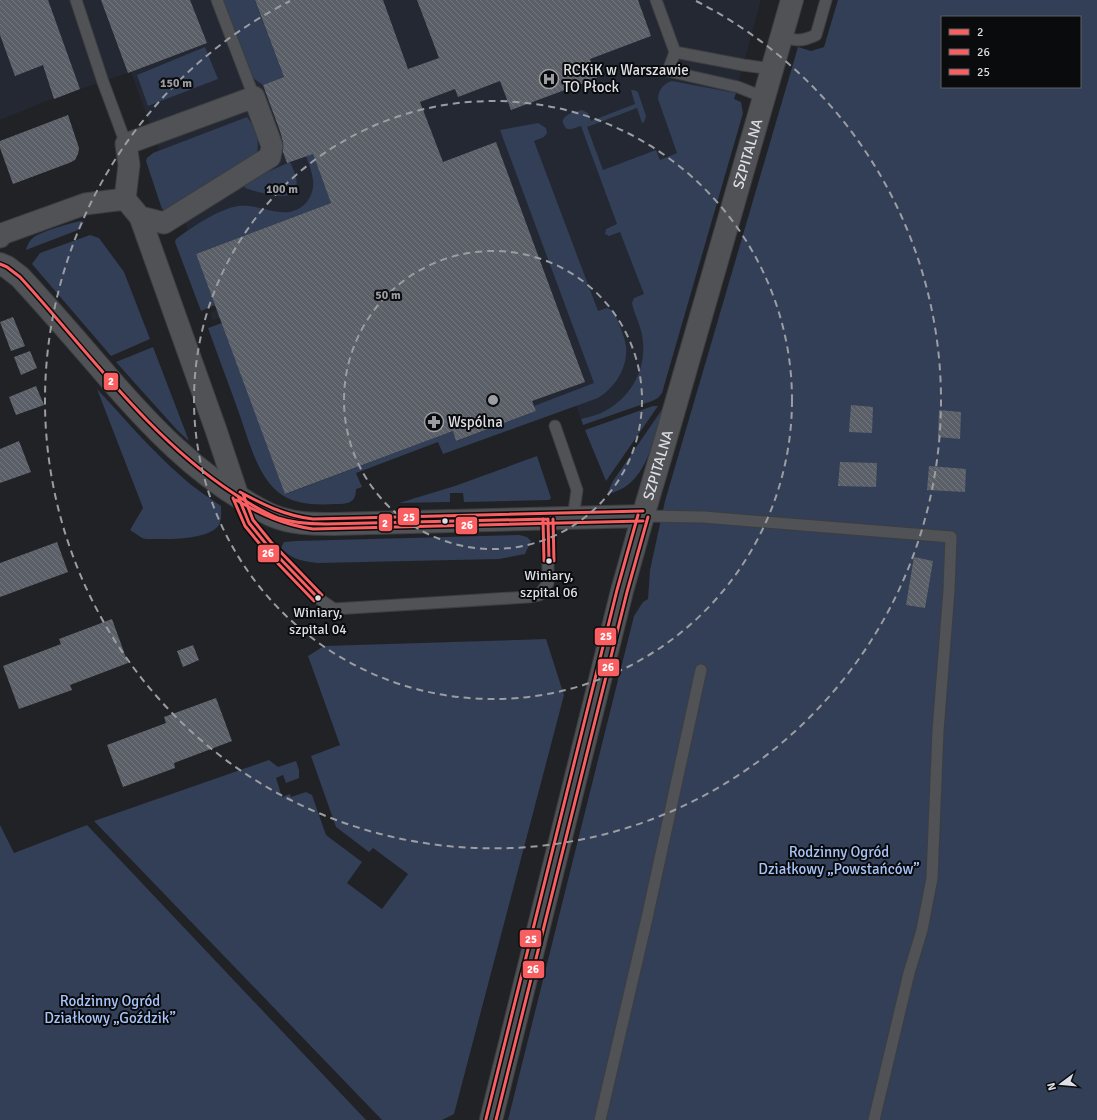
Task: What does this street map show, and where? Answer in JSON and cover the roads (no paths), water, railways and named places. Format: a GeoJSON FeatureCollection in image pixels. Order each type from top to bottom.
{"type":"FeatureCollection","features":[{"type":"Feature","properties":{"kind":"street","name":"SZPITALNA"},"geometry":{"type":"LineString","coordinates":[[491,1120],[622,591],[642,516],[664,445],[792,0]]}},
{"type":"Feature","properties":{"kind":"street"},"geometry":{"type":"LineString","coordinates":[[140,217],[164,223],[270,157],[272,146],[254,97],[126,144],[129,165],[125,199],[140,217],[238,496]]}},
{"type":"Feature","properties":{"kind":"street"},"geometry":{"type":"LineString","coordinates":[[1,233],[85,204],[125,199]]}},
{"type":"Feature","properties":{"kind":"street"},"geometry":{"type":"LineString","coordinates":[[0,264],[20,277],[142,416],[174,448],[211,478],[238,496],[272,515],[289,520],[313,524],[642,516]]}},
{"type":"Feature","properties":{"kind":"lane"},"geometry":{"type":"LineString","coordinates":[[76,0],[103,82],[126,144]]}},
{"type":"Feature","properties":{"kind":"lane"},"geometry":{"type":"LineString","coordinates":[[217,0],[254,97]]}},
{"type":"Feature","properties":{"kind":"lane"},"geometry":{"type":"LineString","coordinates":[[656,0],[675,52],[668,72],[738,87],[764,98]]}},
{"type":"Feature","properties":{"kind":"lane"},"geometry":{"type":"LineString","coordinates":[[781,36],[795,40],[802,40],[816,34],[826,0]]}},
{"type":"Feature","properties":{"kind":"lane"},"geometry":{"type":"LineString","coordinates":[[675,52],[772,69]]}},
{"type":"Feature","properties":{"kind":"lane"},"geometry":{"type":"LineString","coordinates":[[555,426],[577,490],[573,518]]}},
{"type":"Feature","properties":{"kind":"lane"},"geometry":{"type":"LineString","coordinates":[[238,496],[249,523],[267,545],[318,598],[334,609],[528,597],[539,595],[548,582],[548,519]]}},
{"type":"Feature","properties":{"kind":"lane"},"geometry":{"type":"LineString","coordinates":[[642,516],[703,517],[951,536],[949,590],[938,731],[932,878],[922,930],[909,973],[874,1120]]}},
{"type":"Feature","properties":{"kind":"lane"},"geometry":{"type":"LineString","coordinates":[[600,1120],[700,670]]}},
{"type":"Feature","properties":{"kind":"place","name":"RCKiK w Warszawie TO Płock"},"geometry":{"type":"Point","coordinates":[549,79]}},
{"type":"Feature","properties":{"kind":"place","name":"Wspólna"},"geometry":{"type":"Point","coordinates":[434,422]}},
{"type":"Feature","properties":{"kind":"place","name":"Winiary, szpital 06"},"geometry":{"type":"Point","coordinates":[549,561]}},
{"type":"Feature","properties":{"kind":"place","name":"Winiary, szpital 04"},"geometry":{"type":"Point","coordinates":[318,598]}},
{"type":"Feature","properties":{"kind":"park label","name":"Rodzinny Ogród Działkowy „Powstańców”"},"geometry":{"type":"Point","coordinates":[839,860]}},
{"type":"Feature","properties":{"kind":"park label","name":"Rodzinny Ogród Działkowy „Goździk”"},"geometry":{"type":"Point","coordinates":[110,1010]}}]}
